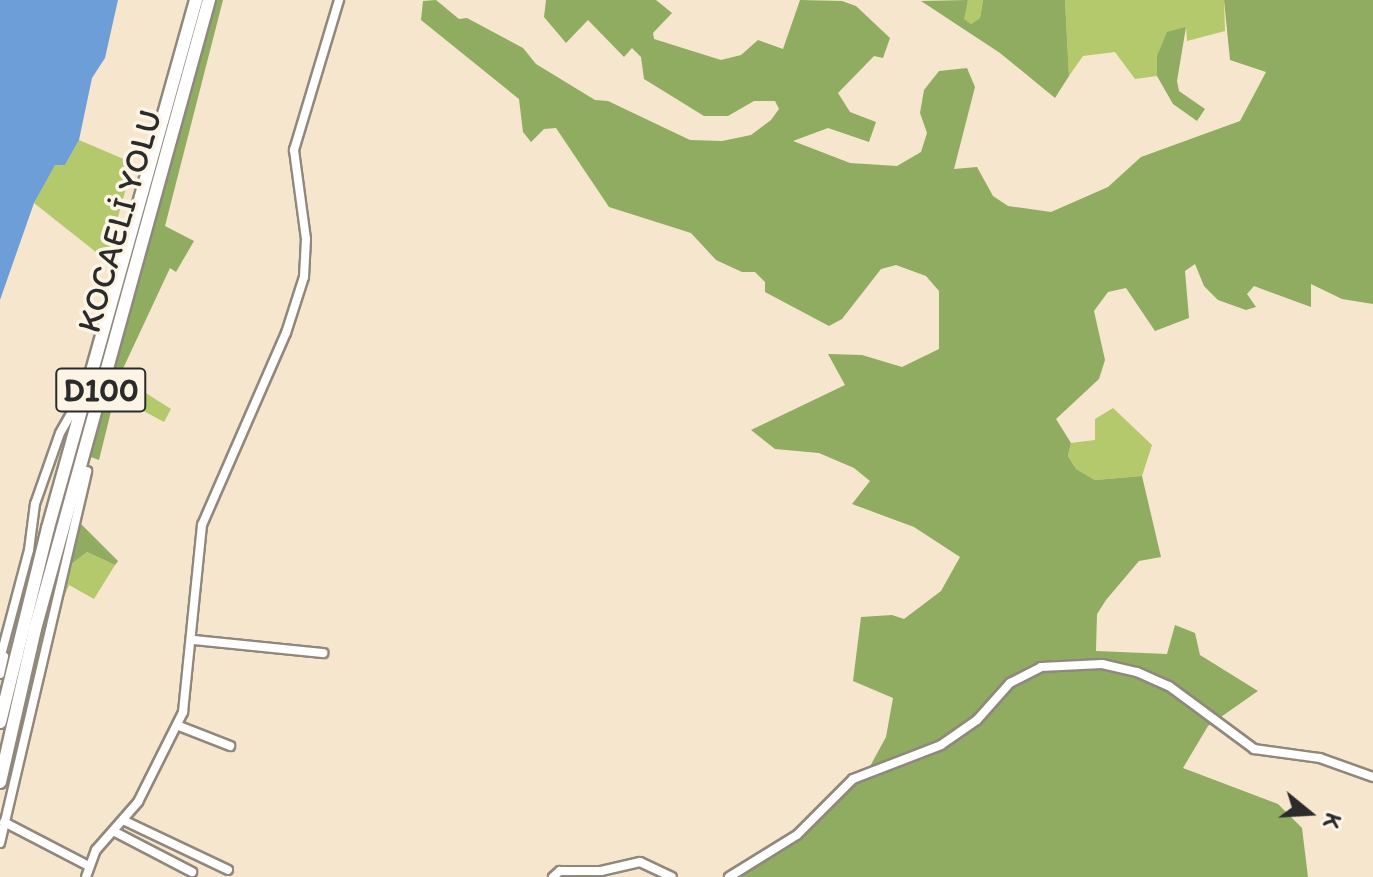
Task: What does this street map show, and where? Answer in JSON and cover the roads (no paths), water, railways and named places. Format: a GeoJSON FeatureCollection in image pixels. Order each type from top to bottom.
{"type":"FeatureCollection","features":[{"type":"Feature","properties":{"kind":"highway","name":"D100"},"geometry":{"type":"LineString","coordinates":[[0,722],[89,382],[196,0]]}},
{"type":"Feature","properties":{"kind":"highway","name":"KOCAELİ YOLU"},"geometry":{"type":"LineString","coordinates":[[0,782],[39,614],[209,0]]}},
{"type":"Feature","properties":{"kind":"street"},"geometry":{"type":"LineString","coordinates":[[86,877],[89,866],[125,821],[179,726],[193,640],[205,514],[286,333],[304,277],[307,249],[294,150],[339,0]]}},
{"type":"Feature","properties":{"kind":"street"},"geometry":{"type":"LineString","coordinates":[[0,674],[40,488],[60,433],[89,382]]}},
{"type":"Feature","properties":{"kind":"street"},"geometry":{"type":"LineString","coordinates":[[0,843],[87,471]]}},
{"type":"Feature","properties":{"kind":"street"},"geometry":{"type":"LineString","coordinates":[[193,640],[323,653]]}},
{"type":"Feature","properties":{"kind":"street"},"geometry":{"type":"LineString","coordinates":[[0,659],[6,647]]}},
{"type":"Feature","properties":{"kind":"street"},"geometry":{"type":"LineString","coordinates":[[729,877],[797,835],[853,779],[941,745],[977,720],[1010,683],[1041,667],[1102,664],[1137,672],[1169,686],[1254,749],[1320,758],[1373,777]]}},
{"type":"Feature","properties":{"kind":"street"},"geometry":{"type":"LineString","coordinates":[[179,726],[230,746]]}},
{"type":"Feature","properties":{"kind":"street"},"geometry":{"type":"LineString","coordinates":[[125,821],[228,870]]}},
{"type":"Feature","properties":{"kind":"street"},"geometry":{"type":"LineString","coordinates":[[4,822],[89,866]]}},
{"type":"Feature","properties":{"kind":"street"},"geometry":{"type":"LineString","coordinates":[[115,832],[192,872]]}},
{"type":"Feature","properties":{"kind":"street"},"geometry":{"type":"LineString","coordinates":[[553,877],[560,871],[601,871],[640,862],[672,877]]}},
{"type":"Feature","properties":{"kind":"water"},"geometry":{"type":"Polygon","coordinates":[[[0,0],[118,0],[105,58],[92,78],[79,140],[65,165],[55,165],[34,203],[0,300],[0,0]]]}}]}
